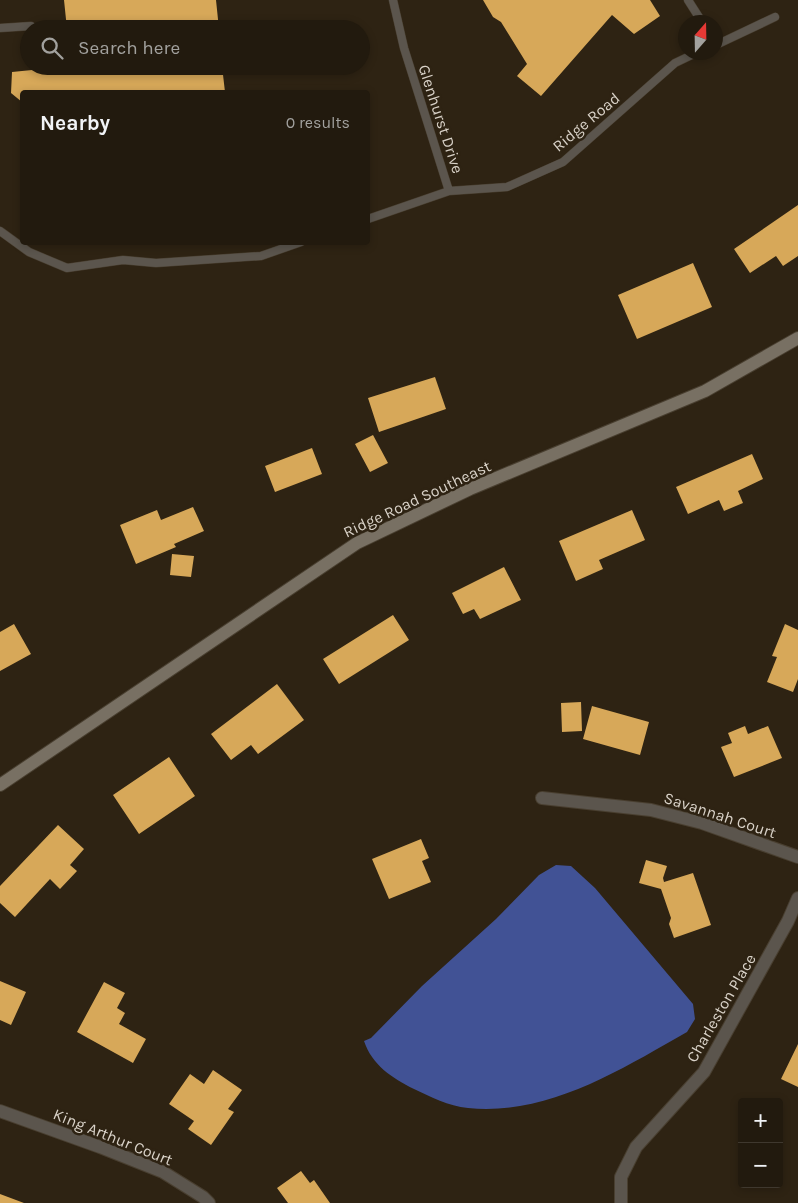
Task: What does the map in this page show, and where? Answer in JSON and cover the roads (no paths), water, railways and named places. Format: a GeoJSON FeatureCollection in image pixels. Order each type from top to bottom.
{"type":"FeatureCollection","features":[{"type":"Feature","properties":{"kind":"street","name":"Ridge Road Southeast"},"geometry":{"type":"LineString","coordinates":[[0,785],[357,543],[454,496],[705,390],[798,338]]}},
{"type":"Feature","properties":{"kind":"street","name":"Savannah Court"},"geometry":{"type":"LineString","coordinates":[[542,798],[651,810],[702,824],[798,857]]}},
{"type":"Feature","properties":{"kind":"street","name":"Charleston Place"},"geometry":{"type":"LineString","coordinates":[[621,1203],[621,1177],[636,1147],[704,1072],[788,921],[798,898]]}},
{"type":"Feature","properties":{"kind":"street","name":"King Arthur Court"},"geometry":{"type":"LineString","coordinates":[[0,1111],[163,1172],[203,1197],[208,1203]]}},
{"type":"Feature","properties":{"kind":"lane","name":"Glenhurst Drive"},"geometry":{"type":"LineString","coordinates":[[370,218],[449,191],[404,48],[393,0]]}},
{"type":"Feature","properties":{"kind":"lane"},"geometry":{"type":"LineString","coordinates":[[688,0],[698,15]]}},
{"type":"Feature","properties":{"kind":"lane"},"geometry":{"type":"LineString","coordinates":[[723,41],[775,18]]}},
{"type":"Feature","properties":{"kind":"lane"},"geometry":{"type":"LineString","coordinates":[[0,28],[20,27]]}},
{"type":"Feature","properties":{"kind":"lane","name":"Ridge Road"},"geometry":{"type":"LineString","coordinates":[[449,191],[507,187],[563,162],[675,63],[681,60]]}},
{"type":"Feature","properties":{"kind":"lane"},"geometry":{"type":"LineString","coordinates":[[0,231],[29,252],[67,268],[123,260],[156,263],[261,256],[292,245]]}},
{"type":"Feature","properties":{"kind":"water"},"geometry":{"type":"Polygon","coordinates":[[[556,865],[571,866],[595,888],[693,1004],[695,1019],[687,1032],[636,1061],[582,1087],[527,1105],[498,1109],[468,1108],[447,1103],[406,1085],[384,1070],[372,1057],[364,1041],[371,1038],[422,986],[496,919],[539,875],[556,865]]]}}]}
